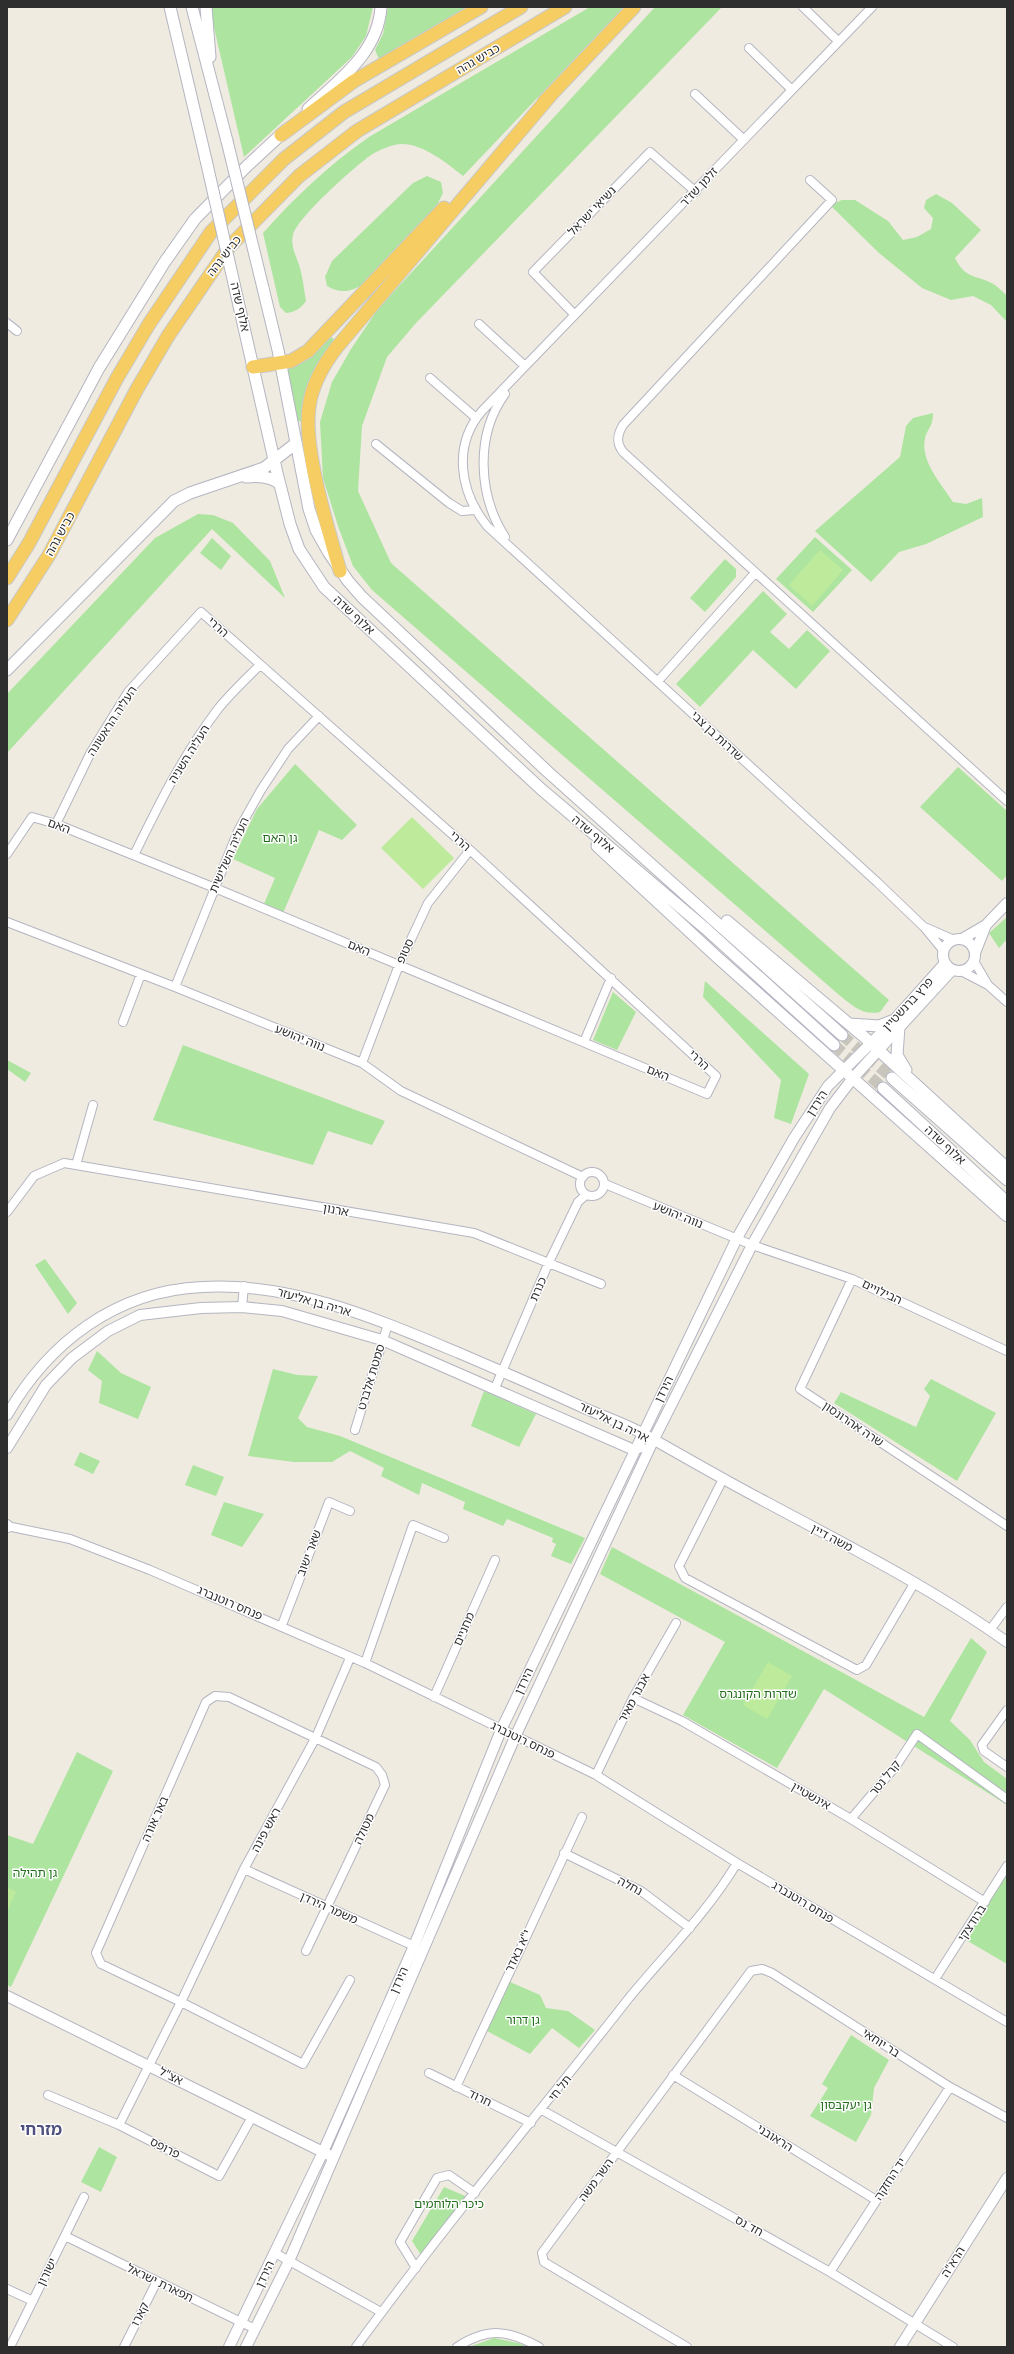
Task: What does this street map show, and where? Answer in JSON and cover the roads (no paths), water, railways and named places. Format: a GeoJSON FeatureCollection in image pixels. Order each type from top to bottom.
{"type":"FeatureCollection","features":[{"type":"Feature","properties":{"kind":"highway"},"geometry":{"type":"LineString","coordinates":[[281,135],[354,81],[481,7]]}},
{"type":"Feature","properties":{"kind":"highway","name":"כביש גהה"},"geometry":{"type":"LineString","coordinates":[[7,578],[29,543],[145,330],[180,275],[211,232],[284,159],[344,112],[521,7]]}},
{"type":"Feature","properties":{"kind":"highway","name":"כביש גהה"},"geometry":{"type":"LineString","coordinates":[[7,620],[49,555],[137,389],[168,336],[229,247],[299,176],[357,131],[565,7]]}},
{"type":"Feature","properties":{"kind":"highway"},"geometry":{"type":"LineString","coordinates":[[253,367],[291,361],[302,356],[320,341],[634,7]]}},
{"type":"Feature","properties":{"kind":"highway"},"geometry":{"type":"LineString","coordinates":[[340,571],[316,474],[309,430],[311,397],[321,368],[337,347],[550,96]]}},
{"type":"Feature","properties":{"kind":"main road","name":"אלוף שדה"},"geometry":{"type":"LineString","coordinates":[[170,7],[274,461],[299,549],[324,587],[510,760],[706,930],[834,1045]]}},
{"type":"Feature","properties":{"kind":"main road","name":"אלוף שדה"},"geometry":{"type":"LineString","coordinates":[[192,7],[263,288],[280,363],[295,444],[316,530],[340,571],[362,597],[548,772],[842,1035]]}},
{"type":"Feature","properties":{"kind":"main road"},"geometry":{"type":"LineString","coordinates":[[206,7],[214,90]]}},
{"type":"Feature","properties":{"kind":"main road"},"geometry":{"type":"LineString","coordinates":[[7,540],[99,368],[164,263],[195,219],[247,166],[364,54],[376,32],[381,7]]}},
{"type":"Feature","properties":{"kind":"main road"},"geometry":{"type":"LineString","coordinates":[[7,670],[174,501],[190,493],[237,478],[274,461],[295,444]]}},
{"type":"Feature","properties":{"kind":"main road"},"geometry":{"type":"LineString","coordinates":[[237,478],[265,477],[273,479],[280,484]]}},
{"type":"Feature","properties":{"kind":"main road"},"geometry":{"type":"LineString","coordinates":[[510,760],[631,879],[1007,1216]]}},
{"type":"Feature","properties":{"kind":"main road"},"geometry":{"type":"LineString","coordinates":[[548,772],[849,1024],[1007,1168]]}},
{"type":"Feature","properties":{"kind":"main road"},"geometry":{"type":"LineString","coordinates":[[849,1024],[859,1026],[896,1024],[897,1055],[914,1082]]}},
{"type":"Feature","properties":{"kind":"main road","name":"אלוף שדה"},"geometry":{"type":"LineString","coordinates":[[892,1078],[1007,1180]]}},
{"type":"Feature","properties":{"kind":"main road","name":"אלוף שדה"},"geometry":{"type":"LineString","coordinates":[[883,1088],[1007,1202]]}},
{"type":"Feature","properties":{"kind":"street"},"geometry":{"type":"LineString","coordinates":[[803,7],[838,41]]}},
{"type":"Feature","properties":{"kind":"street","name":"זלמן שז\"ר"},"geometry":{"type":"LineString","coordinates":[[510,545],[487,526],[475,510],[465,484],[463,452],[466,437],[476,418],[574,314],[696,192],[743,139],[872,7]]}},
{"type":"Feature","properties":{"kind":"street"},"geometry":{"type":"LineString","coordinates":[[749,48],[791,89]]}},
{"type":"Feature","properties":{"kind":"street"},"geometry":{"type":"LineString","coordinates":[[696,94],[743,139]]}},
{"type":"Feature","properties":{"kind":"street","name":"נשיאי ישראל"},"geometry":{"type":"LineString","coordinates":[[574,314],[533,272],[650,152],[696,192]]}},
{"type":"Feature","properties":{"kind":"street"},"geometry":{"type":"LineString","coordinates":[[810,180],[832,200],[623,425],[617,437],[618,443],[623,452],[1007,801]]}},
{"type":"Feature","properties":{"kind":"street"},"geometry":{"type":"LineString","coordinates":[[7,323],[17,330]]}},
{"type":"Feature","properties":{"kind":"street"},"geometry":{"type":"LineString","coordinates":[[479,324],[525,366]]}},
{"type":"Feature","properties":{"kind":"street","name":"זלמן שז\"ר"},"geometry":{"type":"LineString","coordinates":[[510,545],[492,512],[486,493],[484,453],[493,411],[525,366]]}},
{"type":"Feature","properties":{"kind":"street"},"geometry":{"type":"LineString","coordinates":[[430,378],[476,418]]}},
{"type":"Feature","properties":{"kind":"street"},"geometry":{"type":"LineString","coordinates":[[376,444],[449,503],[462,511],[475,510]]}},
{"type":"Feature","properties":{"kind":"street","name":"שדרות בן צבי"},"geometry":{"type":"LineString","coordinates":[[510,545],[924,927],[943,950]]}},
{"type":"Feature","properties":{"kind":"street"},"geometry":{"type":"LineString","coordinates":[[658,681],[755,573]]}},
{"type":"Feature","properties":{"kind":"street","name":"הררי"},"geometry":{"type":"LineString","coordinates":[[201,612],[470,850],[716,1076]]}},
{"type":"Feature","properties":{"kind":"street","name":"העליה הראשונה"},"geometry":{"type":"LineString","coordinates":[[56,824],[91,752],[128,692],[201,612]]}},
{"type":"Feature","properties":{"kind":"street","name":"העליה השניה"},"geometry":{"type":"LineString","coordinates":[[134,856],[162,797],[187,754],[219,708],[260,665]]}},
{"type":"Feature","properties":{"kind":"street","name":"העליה השלישית"},"geometry":{"type":"LineString","coordinates":[[175,987],[238,831],[261,790],[288,749],[319,716]]}},
{"type":"Feature","properties":{"kind":"street","name":"האם"},"geometry":{"type":"LineString","coordinates":[[7,854],[32,817],[56,824],[215,888],[707,1094],[716,1076]]}},
{"type":"Feature","properties":{"kind":"street","name":"סטופ"},"geometry":{"type":"LineString","coordinates":[[362,1063],[399,965],[428,903],[470,850]]}},
{"type":"Feature","properties":{"kind":"street"},"geometry":{"type":"LineString","coordinates":[[952,968],[969,968],[986,926],[1007,903]]}},
{"type":"Feature","properties":{"kind":"street","name":"נווה יהושע"},"geometry":{"type":"LineString","coordinates":[[7,922],[175,987],[362,1063],[400,1091],[583,1176]]}},
{"type":"Feature","properties":{"kind":"street"},"geometry":{"type":"LineString","coordinates":[[986,926],[958,939],[943,950],[952,968],[988,985],[1007,1002]]}},
{"type":"Feature","properties":{"kind":"street","name":"שדרות בן צבי"},"geometry":{"type":"LineString","coordinates":[[924,927],[958,939]]}},
{"type":"Feature","properties":{"kind":"street"},"geometry":{"type":"LineString","coordinates":[[958,939],[972,946],[974,957],[988,985]]}},
{"type":"Feature","properties":{"kind":"street","name":"פרץ ברנשטיין"},"geometry":{"type":"LineString","coordinates":[[874,1047],[952,968]]}},
{"type":"Feature","properties":{"kind":"street"},"geometry":{"type":"LineString","coordinates":[[123,1022],[141,974]]}},
{"type":"Feature","properties":{"kind":"street"},"geometry":{"type":"LineString","coordinates":[[584,1042],[611,978]]}},
{"type":"Feature","properties":{"kind":"street","name":"הירדן"},"geometry":{"type":"LineString","coordinates":[[229,2347],[242,2323],[323,2152],[414,1946],[501,1730],[737,1238],[794,1138],[828,1086],[843,1070],[874,1047]]}},
{"type":"Feature","properties":{"kind":"street","name":"הירדן"},"geometry":{"type":"LineString","coordinates":[[246,2347],[289,2261],[335,2157],[515,1737],[653,1441],[752,1244],[822,1120],[874,1047]]}},
{"type":"Feature","properties":{"kind":"street"},"geometry":{"type":"LineString","coordinates":[[76,1165],[93,1105]]}},
{"type":"Feature","properties":{"kind":"street","name":"ארנון"},"geometry":{"type":"LineString","coordinates":[[7,1212],[34,1176],[64,1163],[474,1234],[549,1262],[601,1284]]}},
{"type":"Feature","properties":{"kind":"street"},"geometry":{"type":"LineString","coordinates":[[589,1172],[596,1173],[602,1177],[604,1184],[598,1195],[586,1195],[580,1184],[583,1176],[589,1172]]}},
{"type":"Feature","properties":{"kind":"street","name":"נווה יהושע"},"geometry":{"type":"LineString","coordinates":[[604,1184],[752,1244]]}},
{"type":"Feature","properties":{"kind":"street","name":"כנרת"},"geometry":{"type":"LineString","coordinates":[[495,1388],[549,1262],[578,1202],[586,1195]]}},
{"type":"Feature","properties":{"kind":"street","name":"הבילויים"},"geometry":{"type":"LineString","coordinates":[[752,1244],[852,1278],[1007,1351]]}},
{"type":"Feature","properties":{"kind":"street","name":"שרה אהרונסון"},"geometry":{"type":"LineString","coordinates":[[852,1278],[800,1388],[1007,1526]]}},
{"type":"Feature","properties":{"kind":"street"},"geometry":{"type":"LineString","coordinates":[[242,1308],[244,1286]]}},
{"type":"Feature","properties":{"kind":"street","name":"אריה בן אליעזר"},"geometry":{"type":"LineString","coordinates":[[7,1415],[35,1375],[64,1344],[97,1317],[131,1301],[163,1292],[200,1287],[244,1286],[284,1291],[388,1324],[643,1434],[653,1441],[634,1450],[495,1388],[382,1340],[282,1311],[242,1308],[201,1308],[140,1315],[108,1330],[72,1358],[46,1385],[7,1448]]}},
{"type":"Feature","properties":{"kind":"street","name":"סמטת אלברט"},"geometry":{"type":"LineString","coordinates":[[355,1430],[388,1324]]}},
{"type":"Feature","properties":{"kind":"street","name":"משה דיין"},"geometry":{"type":"LineString","coordinates":[[653,1441],[915,1582],[1007,1642]]}},
{"type":"Feature","properties":{"kind":"street"},"geometry":{"type":"LineString","coordinates":[[723,1479],[679,1566],[685,1578],[857,1670],[866,1665],[915,1582]]}},
{"type":"Feature","properties":{"kind":"street","name":"שאר ישוב"},"geometry":{"type":"LineString","coordinates":[[282,1625],[329,1502],[350,1511]]}},
{"type":"Feature","properties":{"kind":"street"},"geometry":{"type":"LineString","coordinates":[[365,1663],[413,1525],[444,1538]]}},
{"type":"Feature","properties":{"kind":"street","name":"פנחס רוטנברג"},"geometry":{"type":"LineString","coordinates":[[7,1526],[70,1539],[150,1570],[282,1625],[350,1658],[365,1663],[596,1775],[737,1863],[1007,2022]]}},
{"type":"Feature","properties":{"kind":"street","name":"מחניים"},"geometry":{"type":"LineString","coordinates":[[434,1697],[495,1560]]}},
{"type":"Feature","properties":{"kind":"street"},"geometry":{"type":"LineString","coordinates":[[990,1630],[1007,1607]]}},
{"type":"Feature","properties":{"kind":"street","name":"אבנר מאיר"},"geometry":{"type":"LineString","coordinates":[[596,1775],[632,1698],[676,1623]]}},
{"type":"Feature","properties":{"kind":"street","name":"ראש פינה"},"geometry":{"type":"LineString","coordinates":[[119,2125],[181,2002],[244,1869],[316,1737],[350,1658]]}},
{"type":"Feature","properties":{"kind":"street","name":"באר אורה"},"geometry":{"type":"LineString","coordinates":[[181,2002],[101,1964],[96,1953],[206,1702],[215,1696],[229,1697],[316,1737]]}},
{"type":"Feature","properties":{"kind":"street","name":"אינשטיין"},"geometry":{"type":"LineString","coordinates":[[632,1698],[682,1720],[851,1819],[985,1902]]}},
{"type":"Feature","properties":{"kind":"street"},"geometry":{"type":"LineString","coordinates":[[1007,1710],[982,1745],[984,1751],[1007,1767]]}},
{"type":"Feature","properties":{"kind":"street","name":"קרל נטר"},"geometry":{"type":"LineString","coordinates":[[851,1819],[896,1766],[917,1734],[1007,1799]]}},
{"type":"Feature","properties":{"kind":"street","name":"מטולה"},"geometry":{"type":"LineString","coordinates":[[306,1951],[385,1784],[382,1775],[376,1767],[316,1737]]}},
{"type":"Feature","properties":{"kind":"street","name":"י\"א באדר"},"geometry":{"type":"LineString","coordinates":[[456,2087],[582,1817]]}},
{"type":"Feature","properties":{"kind":"street","name":"נחלה"},"geometry":{"type":"LineString","coordinates":[[564,1853],[641,1891],[690,1928]]}},
{"type":"Feature","properties":{"kind":"street","name":"תל חי"},"geometry":{"type":"LineString","coordinates":[[356,2347],[381,2312],[640,1985],[719,1893],[737,1863]]}},
{"type":"Feature","properties":{"kind":"street","name":"ברודצקי"},"geometry":{"type":"LineString","coordinates":[[935,1979],[1007,1866]]}},
{"type":"Feature","properties":{"kind":"street","name":"משמר הירדן"},"geometry":{"type":"LineString","coordinates":[[244,1869],[414,1946]]}},
{"type":"Feature","properties":{"kind":"street","name":"השר משה"},"geometry":{"type":"LineString","coordinates":[[687,2347],[544,2262],[542,2253],[746,1974],[755,1969]]}},
{"type":"Feature","properties":{"kind":"street","name":"בר יוחאי"},"geometry":{"type":"LineString","coordinates":[[755,1969],[772,1973],[950,2087],[1007,2118]]}},
{"type":"Feature","properties":{"kind":"street"},"geometry":{"type":"LineString","coordinates":[[181,2002],[303,2064],[350,1980]]}},
{"type":"Feature","properties":{"kind":"street","name":"אצ\"ל"},"geometry":{"type":"LineString","coordinates":[[7,1996],[149,2064],[252,2117],[335,2157]]}},
{"type":"Feature","properties":{"kind":"street","name":"חרוד"},"geometry":{"type":"LineString","coordinates":[[429,2073],[530,2124]]}},
{"type":"Feature","properties":{"kind":"street","name":"הראובני"},"geometry":{"type":"LineString","coordinates":[[673,2075],[876,2200]]}},
{"type":"Feature","properties":{"kind":"street","name":"יד החזקה"},"geometry":{"type":"LineString","coordinates":[[830,2272],[950,2087]]}},
{"type":"Feature","properties":{"kind":"street","name":"פרופס"},"geometry":{"type":"LineString","coordinates":[[48,2095],[119,2125],[219,2176],[252,2117]]}},
{"type":"Feature","properties":{"kind":"street","name":"חד נס"},"geometry":{"type":"LineString","coordinates":[[542,2110],[830,2272],[953,2347]]}},
{"type":"Feature","properties":{"kind":"street"},"geometry":{"type":"LineString","coordinates":[[416,2268],[400,2242],[437,2178],[449,2175],[475,2193]]}},
{"type":"Feature","properties":{"kind":"street","name":"הרא\"ה"},"geometry":{"type":"LineString","coordinates":[[900,2347],[1007,2178]]}},
{"type":"Feature","properties":{"kind":"street","name":"ישורון"},"geometry":{"type":"LineString","coordinates":[[10,2347],[84,2197]]}},
{"type":"Feature","properties":{"kind":"street","name":"תפארת ישראל"},"geometry":{"type":"LineString","coordinates":[[65,2236],[255,2329]]}},
{"type":"Feature","properties":{"kind":"street"},"geometry":{"type":"LineString","coordinates":[[275,2254],[381,2312]]}},
{"type":"Feature","properties":{"kind":"street","name":"קארו"},"geometry":{"type":"LineString","coordinates":[[124,2347],[157,2281]]}},
{"type":"Feature","properties":{"kind":"street"},"geometry":{"type":"LineString","coordinates":[[7,2289],[33,2301]]}},
{"type":"Feature","properties":{"kind":"street"},"geometry":{"type":"LineString","coordinates":[[456,2347],[467,2340],[494,2332],[506,2333],[539,2347]]}},
{"type":"Feature","properties":{"kind":"tunnel"},"geometry":{"type":"LineString","coordinates":[[842,1035],[892,1078]]}},
{"type":"Feature","properties":{"kind":"tunnel"},"geometry":{"type":"LineString","coordinates":[[834,1045],[883,1088]]}},
{"type":"Feature","properties":{"kind":"district","name":"מזרחי"},"geometry":{"type":"Point","coordinates":[41,2129]}},
{"type":"Feature","properties":{"kind":"park label","name":"גן האם"},"geometry":{"type":"Point","coordinates":[280,838]}},
{"type":"Feature","properties":{"kind":"park label","name":"שדרות הקונגרס"},"geometry":{"type":"Point","coordinates":[758,1694]}},
{"type":"Feature","properties":{"kind":"park label","name":"גן תהילה"},"geometry":{"type":"Point","coordinates":[35,1873]}},
{"type":"Feature","properties":{"kind":"park label","name":"גן דרור"},"geometry":{"type":"Point","coordinates":[523,2020]}},
{"type":"Feature","properties":{"kind":"park label","name":"גן יעקבסון"},"geometry":{"type":"Point","coordinates":[846,2105]}},
{"type":"Feature","properties":{"kind":"park label","name":"כיכר הלוחמים"},"geometry":{"type":"Point","coordinates":[449,2204]}}]}
